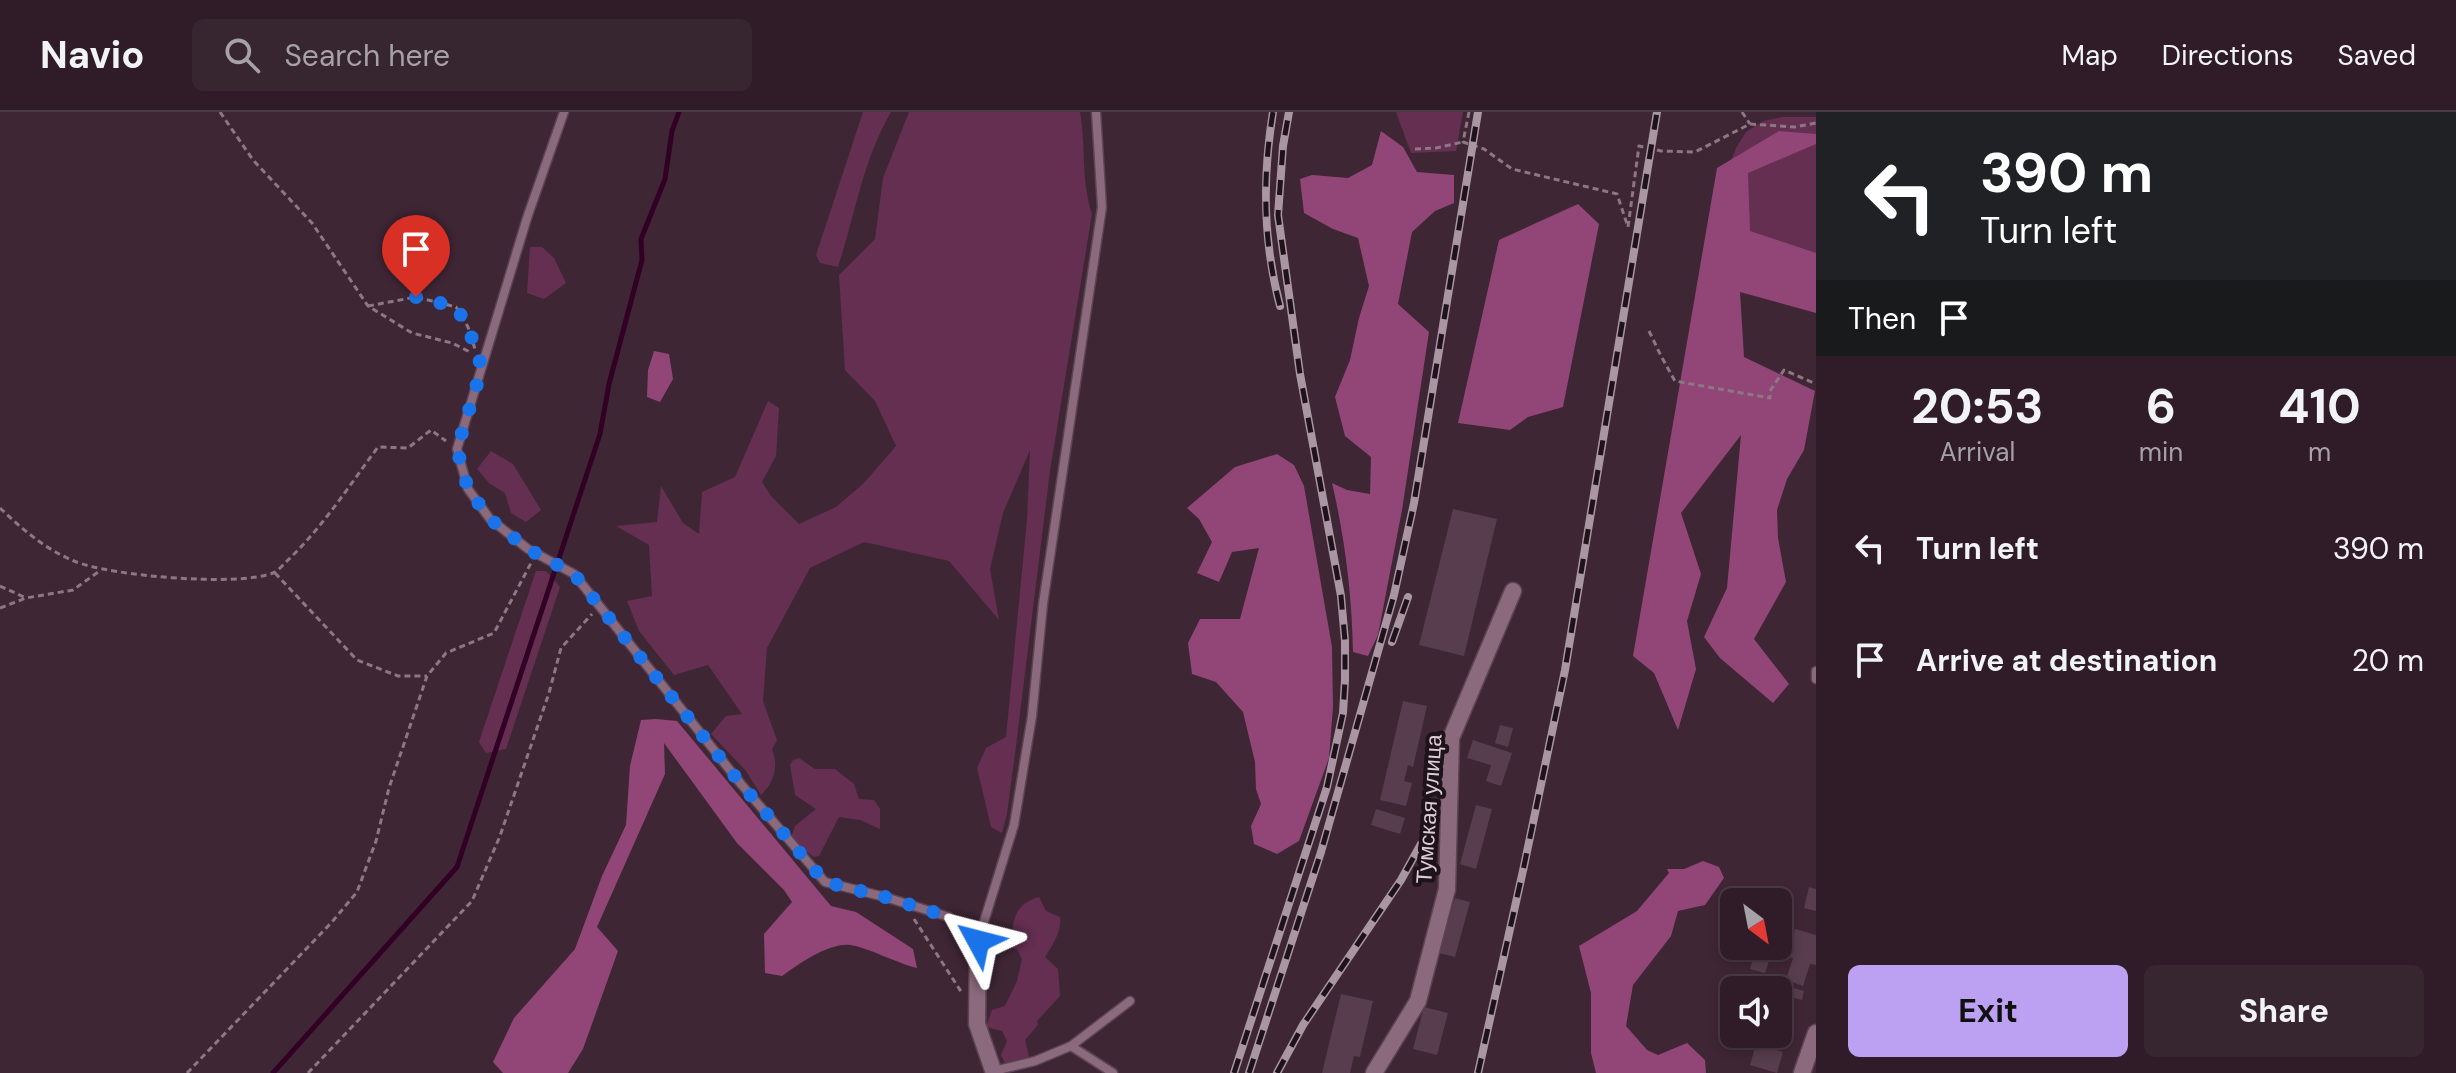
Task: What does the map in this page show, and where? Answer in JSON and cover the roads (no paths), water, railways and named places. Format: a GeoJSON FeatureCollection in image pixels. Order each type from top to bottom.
{"type":"FeatureCollection","features":[{"type":"Feature","properties":{"kind":"street","name":"Тумская улица"},"geometry":{"type":"LineString","coordinates":[[1374,1073],[1418,1001],[1447,889],[1451,738],[1513,591]]}},
{"type":"Feature","properties":{"kind":"street"},"geometry":{"type":"LineString","coordinates":[[978,941],[977,1024],[994,1072]]}},
{"type":"Feature","properties":{"kind":"street"},"geometry":{"type":"LineString","coordinates":[[1802,1073],[1816,1033]]}},
{"type":"Feature","properties":{"kind":"lane"},"geometry":{"type":"LineString","coordinates":[[564,112],[527,218],[457,449],[468,489],[490,519],[540,555],[574,574],[741,784],[825,882],[949,917],[978,941],[1014,825],[1032,716],[1045,589],[1102,207],[1096,112]]}},
{"type":"Feature","properties":{"kind":"lane"},"geometry":{"type":"LineString","coordinates":[[1816,671],[1816,679]]}},
{"type":"Feature","properties":{"kind":"lane"},"geometry":{"type":"LineString","coordinates":[[994,1072],[1035,1061],[1071,1046],[1130,1001]]}},
{"type":"Feature","properties":{"kind":"lane"},"geometry":{"type":"LineString","coordinates":[[1071,1046],[1113,1073]]}},
{"type":"Feature","properties":{"kind":"waterway"},"geometry":{"type":"LineString","coordinates":[[273,1073],[457,867],[600,434],[609,384],[642,260],[641,239],[665,179],[672,131],[679,112]]}},
{"type":"Feature","properties":{"kind":"railway"},"geometry":{"type":"LineString","coordinates":[[1273,112],[1267,161],[1266,210],[1270,258],[1280,306]]}},
{"type":"Feature","properties":{"kind":"railway"},"geometry":{"type":"LineString","coordinates":[[1234,1073],[1327,787],[1343,713],[1345,680],[1341,596],[1300,374],[1278,215],[1289,112]]}},
{"type":"Feature","properties":{"kind":"railway"},"geometry":{"type":"LineString","coordinates":[[1249,1073],[1321,852],[1394,595],[1414,503],[1478,112]]}},
{"type":"Feature","properties":{"kind":"railway"},"geometry":{"type":"LineString","coordinates":[[1478,1073],[1565,670],[1657,112]]}},
{"type":"Feature","properties":{"kind":"railway"},"geometry":{"type":"LineString","coordinates":[[1392,642],[1408,597]]}},
{"type":"Feature","properties":{"kind":"railway"},"geometry":{"type":"LineString","coordinates":[[1277,1073],[1303,1025],[1401,880],[1421,844]]}}]}
